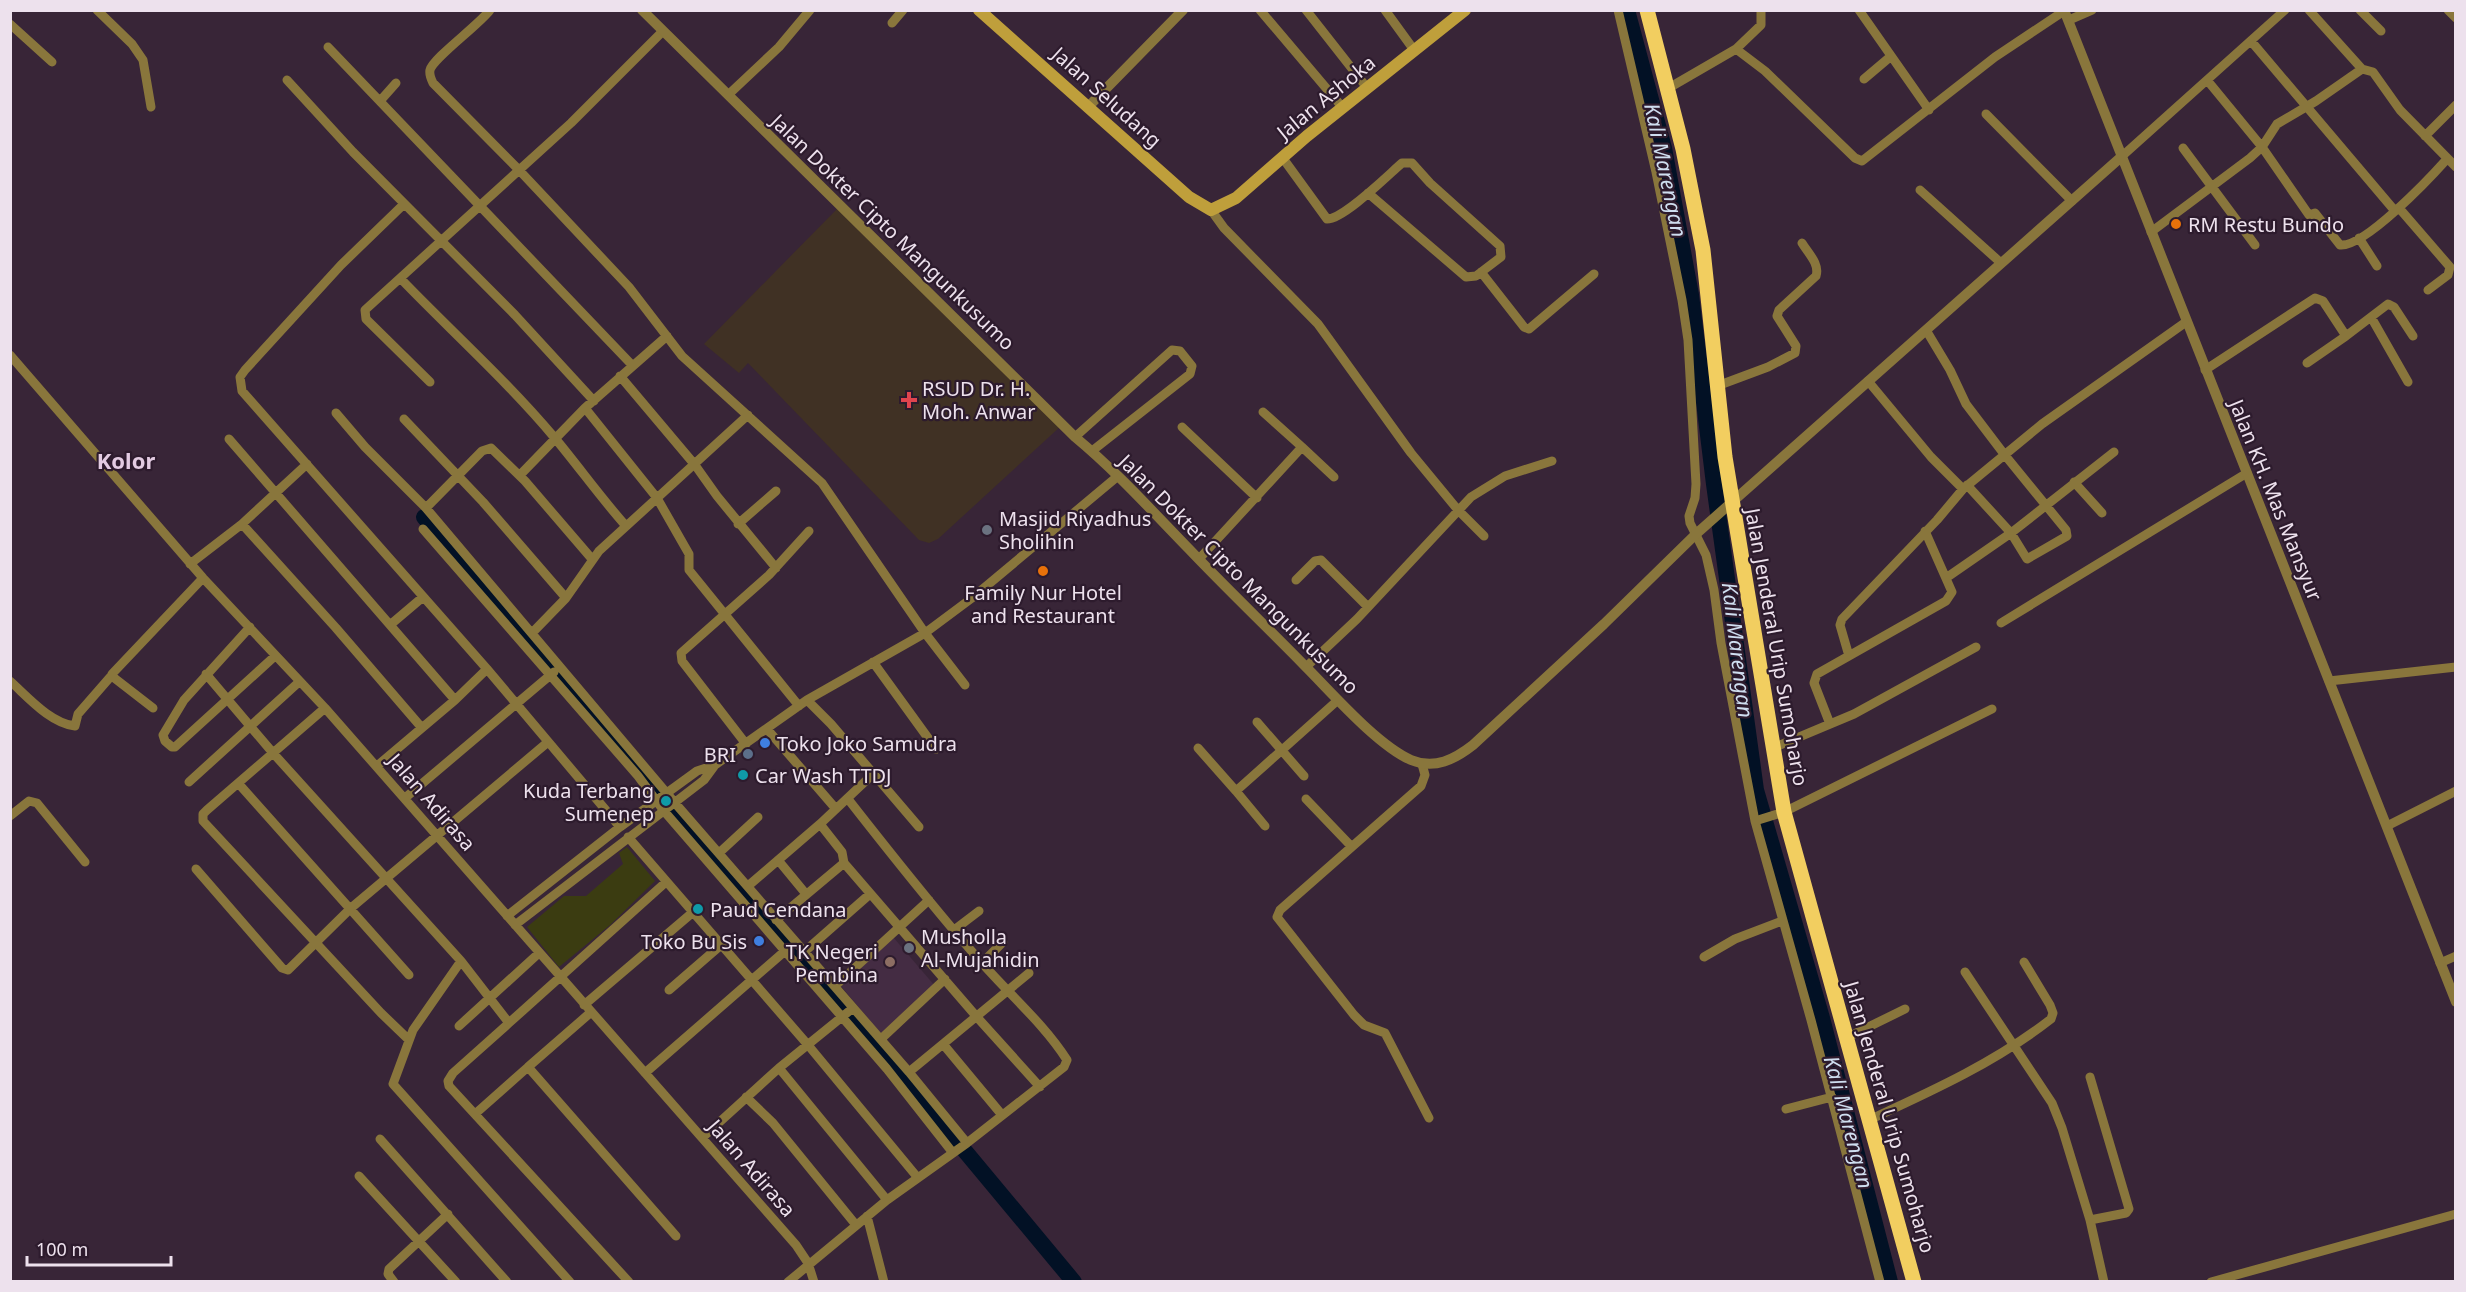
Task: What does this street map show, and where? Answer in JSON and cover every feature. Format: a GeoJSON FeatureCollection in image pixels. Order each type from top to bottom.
{"type":"FeatureCollection","features":[{"type":"Feature","properties":{"kind":"highway","name":"Jalan Jenderal Urip Sumoharjo"},"geometry":{"type":"LineString","coordinates":[[1647,10],[1683,148],[1703,250],[1727,507],[1773,748],[1778,814],[1846,1038],[1914,1281]]}},
{"type":"Feature","properties":{"kind":"main road","name":"Jalan Seludang"},"geometry":{"type":"LineString","coordinates":[[979,10],[1190,197],[1211,210]]}},
{"type":"Feature","properties":{"kind":"main road","name":"Jalan Ashoka"},"geometry":{"type":"LineString","coordinates":[[1211,210],[1236,198],[1282,157],[1465,10]]}},
{"type":"Feature","properties":{"kind":"street"},"geometry":{"type":"LineString","coordinates":[[97,10],[132,44],[143,60],[151,107]]}},
{"type":"Feature","properties":{"kind":"street"},"geometry":{"type":"LineString","coordinates":[[490,10],[481,22],[433,64],[429,74],[433,83],[629,287],[682,356],[822,483],[925,633],[965,686]]}},
{"type":"Feature","properties":{"kind":"street"},"geometry":{"type":"LineString","coordinates":[[728,95],[779,47],[810,10]]}},
{"type":"Feature","properties":{"kind":"street"},"geometry":{"type":"LineString","coordinates":[[892,23],[903,10]]}},
{"type":"Feature","properties":{"kind":"street"},"geometry":{"type":"LineString","coordinates":[[1089,106],[1183,10]]}},
{"type":"Feature","properties":{"kind":"street"},"geometry":{"type":"LineString","coordinates":[[1260,10],[1343,108]]}},
{"type":"Feature","properties":{"kind":"street"},"geometry":{"type":"LineString","coordinates":[[1306,10],[1368,89]]}},
{"type":"Feature","properties":{"kind":"street"},"geometry":{"type":"LineString","coordinates":[[1385,10],[1414,50]]}},
{"type":"Feature","properties":{"kind":"street"},"geometry":{"type":"LineString","coordinates":[[1618,10],[1648,139],[1682,300],[1688,340],[1696,484],[1695,498],[1689,516],[1699,532],[1706,555],[1714,590],[1723,654],[1782,921],[1832,1097],[1880,1281]]}},
{"type":"Feature","properties":{"kind":"street"},"geometry":{"type":"LineString","coordinates":[[1667,89],[1736,49],[1761,25],[1761,10]]}},
{"type":"Feature","properties":{"kind":"street"},"geometry":{"type":"LineString","coordinates":[[1859,10],[1929,110]]}},
{"type":"Feature","properties":{"kind":"street"},"geometry":{"type":"LineString","coordinates":[[1736,49],[1765,71],[1858,160],[1866,159],[1995,57],[2066,14],[2092,10]]}},
{"type":"Feature","properties":{"kind":"street"},"geometry":{"type":"LineString","coordinates":[[1429,1118],[1385,1033],[1364,1025],[1354,1015],[1277,917],[1280,910],[1421,786],[1425,775],[1422,764],[1445,762],[1459,756],[1473,745],[1699,532],[2285,10]]}},
{"type":"Feature","properties":{"kind":"street"},"geometry":{"type":"LineString","coordinates":[[2309,10],[2362,69],[2373,72],[2400,110],[2456,167]]}},
{"type":"Feature","properties":{"kind":"street"},"geometry":{"type":"LineString","coordinates":[[2360,10],[2381,31]]}},
{"type":"Feature","properties":{"kind":"street"},"geometry":{"type":"LineString","coordinates":[[2448,10],[2456,18]]}},
{"type":"Feature","properties":{"kind":"street","name":"Jalan Dokter Cipto Mangunkusumo"},"geometry":{"type":"LineString","coordinates":[[644,11],[662,32],[1075,437],[1119,476],[1338,700],[1391,748],[1412,761],[1422,764]]}},
{"type":"Feature","properties":{"kind":"street","name":"Jalan KH. Mas Mansyur"},"geometry":{"type":"LineString","coordinates":[[2066,14],[2120,158],[2456,1002]]}},
{"type":"Feature","properties":{"kind":"street"},"geometry":{"type":"LineString","coordinates":[[10,24],[52,62]]}},
{"type":"Feature","properties":{"kind":"street"},"geometry":{"type":"LineString","coordinates":[[430,382],[369,322],[365,310],[571,123],[662,32]]}},
{"type":"Feature","properties":{"kind":"street"},"geometry":{"type":"LineString","coordinates":[[2251,41],[2397,210],[2453,265],[2448,275],[2428,290]]}},
{"type":"Feature","properties":{"kind":"street"},"geometry":{"type":"LineString","coordinates":[[328,47],[632,365]]}},
{"type":"Feature","properties":{"kind":"street"},"geometry":{"type":"LineString","coordinates":[[1864,79],[1890,57]]}},
{"type":"Feature","properties":{"kind":"street"},"geometry":{"type":"LineString","coordinates":[[2151,232],[2250,158],[2262,147],[2273,127],[2362,69]]}},
{"type":"Feature","properties":{"kind":"street"},"geometry":{"type":"LineString","coordinates":[[288,80],[353,152],[515,315],[594,400]]}},
{"type":"Feature","properties":{"kind":"street"},"geometry":{"type":"LineString","coordinates":[[2207,80],[2262,147],[2309,215],[2315,213],[2338,244],[2345,246],[2359,238],[2397,210],[2447,159]]}},
{"type":"Feature","properties":{"kind":"street"},"geometry":{"type":"LineString","coordinates":[[380,101],[396,83]]}},
{"type":"Feature","properties":{"kind":"street"},"geometry":{"type":"LineString","coordinates":[[2425,136],[2456,105]]}},
{"type":"Feature","properties":{"kind":"street"},"geometry":{"type":"LineString","coordinates":[[1986,114],[2072,201]]}},
{"type":"Feature","properties":{"kind":"street"},"geometry":{"type":"LineString","coordinates":[[2183,148],[2255,245]]}},
{"type":"Feature","properties":{"kind":"street"},"geometry":{"type":"LineString","coordinates":[[1282,157],[1327,219],[1336,217],[1368,194],[1402,163],[1412,163],[1430,183],[1500,246],[1501,257],[1471,278],[1466,277],[1368,194]]}},
{"type":"Feature","properties":{"kind":"street"},"geometry":{"type":"LineString","coordinates":[[1920,190],[2001,263]]}},
{"type":"Feature","properties":{"kind":"street"},"geometry":{"type":"LineString","coordinates":[[404,204],[336,270],[240,377],[242,391],[487,669],[620,827]]}},
{"type":"Feature","properties":{"kind":"street"},"geometry":{"type":"LineString","coordinates":[[1211,210],[1224,228],[1318,324],[1411,453],[1458,510],[1484,536]]}},
{"type":"Feature","properties":{"kind":"street"},"geometry":{"type":"LineString","coordinates":[[2359,238],[2377,266]]}},
{"type":"Feature","properties":{"kind":"street"},"geometry":{"type":"LineString","coordinates":[[1717,386],[1768,366],[1795,352],[1796,345],[1777,313],[1818,272],[1817,266],[1802,243]]}},
{"type":"Feature","properties":{"kind":"street"},"geometry":{"type":"LineString","coordinates":[[1481,272],[1524,327],[1530,329],[1594,274]]}},
{"type":"Feature","properties":{"kind":"street"},"geometry":{"type":"LineString","coordinates":[[401,279],[475,351],[555,438],[595,491],[626,526]]}},
{"type":"Feature","properties":{"kind":"street"},"geometry":{"type":"LineString","coordinates":[[2205,370],[2315,298],[2323,301],[2346,336]]}},
{"type":"Feature","properties":{"kind":"street"},"geometry":{"type":"LineString","coordinates":[[2307,363],[2386,305],[2391,305],[2413,336]]}},
{"type":"Feature","properties":{"kind":"street"},"geometry":{"type":"LineString","coordinates":[[2371,317],[2408,382]]}},
{"type":"Feature","properties":{"kind":"street"},"geometry":{"type":"LineString","coordinates":[[1850,656],[1840,625],[1842,619],[1965,487],[2042,424],[2186,322]]}},
{"type":"Feature","properties":{"kind":"street"},"geometry":{"type":"LineString","coordinates":[[1868,381],[1931,457],[2011,533],[2029,560],[2065,538],[2067,533],[1966,404],[1950,369],[1926,330]]}},
{"type":"Feature","properties":{"kind":"street"},"geometry":{"type":"LineString","coordinates":[[520,475],[585,408],[667,336]]}},
{"type":"Feature","properties":{"kind":"street"},"geometry":{"type":"LineString","coordinates":[[1075,437],[1172,350],[1180,351],[1192,366],[1190,374],[1092,451]]}},
{"type":"Feature","properties":{"kind":"street","name":"Jalan Adirasa"},"geometry":{"type":"LineString","coordinates":[[11,358],[190,564],[377,766],[538,953],[796,1245],[808,1263],[814,1281]]}},
{"type":"Feature","properties":{"kind":"street"},"geometry":{"type":"LineString","coordinates":[[620,376],[695,465],[738,524],[776,568]]}},
{"type":"Feature","properties":{"kind":"street"},"geometry":{"type":"LineString","coordinates":[[585,408],[657,498],[689,554],[688,567],[803,703],[831,724],[872,775],[919,827]]}},
{"type":"Feature","properties":{"kind":"street"},"geometry":{"type":"LineString","coordinates":[[1263,412],[1334,477]]}},
{"type":"Feature","properties":{"kind":"street"},"geometry":{"type":"LineString","coordinates":[[336,413],[365,447],[426,508],[675,803],[909,1072],[965,1145]]}},
{"type":"Feature","properties":{"kind":"street"},"geometry":{"type":"LineString","coordinates":[[532,633],[566,598],[592,559],[748,415]]}},
{"type":"Feature","properties":{"kind":"street"},"geometry":{"type":"LineString","coordinates":[[404,419],[459,477],[566,598]]}},
{"type":"Feature","properties":{"kind":"street"},"geometry":{"type":"LineString","coordinates":[[1182,427],[1257,498]]}},
{"type":"Feature","properties":{"kind":"street"},"geometry":{"type":"LineString","coordinates":[[229,439],[455,700]]}},
{"type":"Feature","properties":{"kind":"street"},"geometry":{"type":"LineString","coordinates":[[1199,559],[1302,447]]}},
{"type":"Feature","properties":{"kind":"street"},"geometry":{"type":"LineString","coordinates":[[426,508],[459,477],[482,451],[491,448],[520,475],[592,559]]}},
{"type":"Feature","properties":{"kind":"street"},"geometry":{"type":"LineString","coordinates":[[1946,578],[2011,533],[2114,452]]}},
{"type":"Feature","properties":{"kind":"street"},"geometry":{"type":"LineString","coordinates":[[1306,667],[1368,607],[1471,497],[1505,476],[1552,461]]}},
{"type":"Feature","properties":{"kind":"street"},"geometry":{"type":"LineString","coordinates":[[190,564],[242,524],[307,464]]}},
{"type":"Feature","properties":{"kind":"street"},"geometry":{"type":"LineString","coordinates":[[2001,623],[2247,473]]}},
{"type":"Feature","properties":{"kind":"street"},"geometry":{"type":"LineString","coordinates":[[507,916],[620,827],[697,771],[716,765],[803,703],[925,633],[972,598],[1119,476]]}},
{"type":"Feature","properties":{"kind":"street"},"geometry":{"type":"LineString","coordinates":[[2074,482],[2102,513]]}},
{"type":"Feature","properties":{"kind":"street"},"geometry":{"type":"LineString","coordinates":[[738,524],[776,491]]}},
{"type":"Feature","properties":{"kind":"street"},"geometry":{"type":"LineString","coordinates":[[242,524],[422,728]]}},
{"type":"Feature","properties":{"kind":"street"},"geometry":{"type":"LineString","coordinates":[[423,529],[575,702],[657,800],[663,811],[887,1069],[953,1153]]}},
{"type":"Feature","properties":{"kind":"street"},"geometry":{"type":"LineString","coordinates":[[746,744],[680,657],[683,649],[776,568],[809,531]]}},
{"type":"Feature","properties":{"kind":"street"},"geometry":{"type":"LineString","coordinates":[[1830,724],[1814,678],[1817,674],[1950,599],[1952,592],[1925,531]]}},
{"type":"Feature","properties":{"kind":"street"},"geometry":{"type":"LineString","coordinates":[[1296,580],[1318,559],[1368,607]]}},
{"type":"Feature","properties":{"kind":"street"},"geometry":{"type":"LineString","coordinates":[[10,681],[43,710],[62,723],[75,726],[76,717],[83,708],[203,578]]}},
{"type":"Feature","properties":{"kind":"street"},"geometry":{"type":"LineString","coordinates":[[390,624],[423,597]]}},
{"type":"Feature","properties":{"kind":"street"},"geometry":{"type":"LineString","coordinates":[[250,627],[206,674],[170,721],[163,735],[165,741],[175,747],[276,656]]}},
{"type":"Feature","properties":{"kind":"street"},"geometry":{"type":"LineString","coordinates":[[1773,748],[1854,714],[1976,647]]}},
{"type":"Feature","properties":{"kind":"street"},"geometry":{"type":"LineString","coordinates":[[873,662],[936,749]]}},
{"type":"Feature","properties":{"kind":"street"},"geometry":{"type":"LineString","coordinates":[[405,798],[559,667]]}},
{"type":"Feature","properties":{"kind":"street"},"geometry":{"type":"LineString","coordinates":[[2329,681],[2456,667]]}},
{"type":"Feature","properties":{"kind":"street"},"geometry":{"type":"LineString","coordinates":[[377,766],[455,700],[487,669]]}},
{"type":"Feature","properties":{"kind":"street"},"geometry":{"type":"LineString","coordinates":[[206,674],[273,753],[461,960],[509,1023]]}},
{"type":"Feature","properties":{"kind":"street"},"geometry":{"type":"LineString","coordinates":[[112,675],[153,708]]}},
{"type":"Feature","properties":{"kind":"street"},"geometry":{"type":"LineString","coordinates":[[189,782],[299,682]]}},
{"type":"Feature","properties":{"kind":"street"},"geometry":{"type":"LineString","coordinates":[[1236,791],[1338,700]]}},
{"type":"Feature","properties":{"kind":"street"},"geometry":{"type":"LineString","coordinates":[[325,708],[205,812],[203,821],[381,1013],[408,1039]]}},
{"type":"Feature","properties":{"kind":"street"},"geometry":{"type":"LineString","coordinates":[[1759,820],[1778,814],[1992,709]]}},
{"type":"Feature","properties":{"kind":"street"},"geometry":{"type":"LineString","coordinates":[[1257,722],[1304,776]]}},
{"type":"Feature","properties":{"kind":"street"},"geometry":{"type":"LineString","coordinates":[[767,729],[836,809]]}},
{"type":"Feature","properties":{"kind":"street"},"geometry":{"type":"LineString","coordinates":[[196,869],[285,970],[291,968],[351,908],[548,742]]}},
{"type":"Feature","properties":{"kind":"street"},"geometry":{"type":"LineString","coordinates":[[1198,748],[1264,826]]}},
{"type":"Feature","properties":{"kind":"street"},"geometry":{"type":"LineString","coordinates":[[515,925],[705,780],[716,765]]}},
{"type":"Feature","properties":{"kind":"street"},"geometry":{"type":"LineString","coordinates":[[747,886],[820,825],[872,775]]}},
{"type":"Feature","properties":{"kind":"street"},"geometry":{"type":"LineString","coordinates":[[238,783],[409,975]]}},
{"type":"Feature","properties":{"kind":"street"},"geometry":{"type":"LineString","coordinates":[[2387,826],[2456,791]]}},
{"type":"Feature","properties":{"kind":"street"},"geometry":{"type":"LineString","coordinates":[[788,1281],[887,1200],[965,1145],[1040,1087],[1064,1067],[1067,1060],[1034,1019],[1006,991],[954,930],[848,799]]}},
{"type":"Feature","properties":{"kind":"street"},"geometry":{"type":"LineString","coordinates":[[1306,799],[1351,846]]}},
{"type":"Feature","properties":{"kind":"street"},"geometry":{"type":"LineString","coordinates":[[10,816],[29,801],[37,803],[85,862]]}},
{"type":"Feature","properties":{"kind":"street"},"geometry":{"type":"LineString","coordinates":[[719,853],[758,817]]}},
{"type":"Feature","properties":{"kind":"street"},"geometry":{"type":"LineString","coordinates":[[820,825],[842,852],[844,863],[870,894],[1040,1087]]}},
{"type":"Feature","properties":{"kind":"street"},"geometry":{"type":"LineString","coordinates":[[628,837],[808,1045],[918,1178]]}},
{"type":"Feature","properties":{"kind":"street"},"geometry":{"type":"LineString","coordinates":[[778,860],[806,894]]}},
{"type":"Feature","properties":{"kind":"street"},"geometry":{"type":"LineString","coordinates":[[776,920],[844,863]]}},
{"type":"Feature","properties":{"kind":"street"},"geometry":{"type":"LineString","coordinates":[[629,1281],[449,1086],[448,1081],[453,1073],[666,882]]}},
{"type":"Feature","properties":{"kind":"street"},"geometry":{"type":"LineString","coordinates":[[804,952],[870,894]]}},
{"type":"Feature","properties":{"kind":"street"},"geometry":{"type":"LineString","coordinates":[[835,986],[929,900]]}},
{"type":"Feature","properties":{"kind":"street"},"geometry":{"type":"LineString","coordinates":[[954,930],[979,911]]}},
{"type":"Feature","properties":{"kind":"street"},"geometry":{"type":"LineString","coordinates":[[475,1114],[692,913]]}},
{"type":"Feature","properties":{"kind":"street"},"geometry":{"type":"LineString","coordinates":[[1704,957],[1735,939],[1782,921]]}},
{"type":"Feature","properties":{"kind":"street"},"geometry":{"type":"LineString","coordinates":[[982,963],[1003,942]]}},
{"type":"Feature","properties":{"kind":"street"},"geometry":{"type":"LineString","coordinates":[[669,990],[722,945]]}},
{"type":"Feature","properties":{"kind":"street"},"geometry":{"type":"LineString","coordinates":[[645,1073],[785,951]]}},
{"type":"Feature","properties":{"kind":"street"},"geometry":{"type":"LineString","coordinates":[[459,1026],[538,953]]}},
{"type":"Feature","properties":{"kind":"street"},"geometry":{"type":"LineString","coordinates":[[2440,963],[2456,956]]}},
{"type":"Feature","properties":{"kind":"street"},"geometry":{"type":"LineString","coordinates":[[461,960],[408,1039],[393,1082],[570,1281]]}},
{"type":"Feature","properties":{"kind":"street"},"geometry":{"type":"LineString","coordinates":[[1869,1119],[1945,1085],[2049,1022],[2053,1016],[2050,1005],[2024,962]]}},
{"type":"Feature","properties":{"kind":"street"},"geometry":{"type":"LineString","coordinates":[[1965,972],[2038,1080],[2054,1108],[2090,1220],[2104,1281]]}},
{"type":"Feature","properties":{"kind":"street"},"geometry":{"type":"LineString","coordinates":[[909,1072],[1029,973]]}},
{"type":"Feature","properties":{"kind":"street"},"geometry":{"type":"LineString","coordinates":[[881,1039],[945,980]]}},
{"type":"Feature","properties":{"kind":"street"},"geometry":{"type":"LineString","coordinates":[[702,1138],[779,1068],[853,1008]]}},
{"type":"Feature","properties":{"kind":"street"},"geometry":{"type":"LineString","coordinates":[[1846,1038],[1905,1009]]}},
{"type":"Feature","properties":{"kind":"street"},"geometry":{"type":"LineString","coordinates":[[943,1044],[1002,1115]]}},
{"type":"Feature","properties":{"kind":"street"},"geometry":{"type":"LineString","coordinates":[[528,1067],[676,1236]]}},
{"type":"Feature","properties":{"kind":"street"},"geometry":{"type":"LineString","coordinates":[[779,1068],[887,1200]]}},
{"type":"Feature","properties":{"kind":"street"},"geometry":{"type":"LineString","coordinates":[[2090,1077],[2129,1209],[2126,1213],[2090,1220]]}},
{"type":"Feature","properties":{"kind":"street"},"geometry":{"type":"LineString","coordinates":[[747,1097],[773,1123],[856,1225]]}},
{"type":"Feature","properties":{"kind":"street"},"geometry":{"type":"LineString","coordinates":[[1786,1109],[1832,1097]]}},
{"type":"Feature","properties":{"kind":"street"},"geometry":{"type":"LineString","coordinates":[[380,1139],[507,1281]]}},
{"type":"Feature","properties":{"kind":"street"},"geometry":{"type":"LineString","coordinates":[[359,1176],[456,1281]]}},
{"type":"Feature","properties":{"kind":"street"},"geometry":{"type":"LineString","coordinates":[[394,1281],[388,1274],[389,1269],[448,1214]]}},
{"type":"Feature","properties":{"kind":"street"},"geometry":{"type":"LineString","coordinates":[[2211,1281],[2246,1277],[2456,1214]]}},
{"type":"Feature","properties":{"kind":"street"},"geometry":{"type":"LineString","coordinates":[[867,1216],[884,1281]]}},
{"type":"Feature","properties":{"kind":"shaded area","name":"RSUD Dr. H. Moh. Anwar"},"geometry":{"type":"Polygon","coordinates":[[[838,208],[1061,426],[938,539],[929,543],[919,540],[748,363],[739,373],[704,344],[838,208]]]}},
{"type":"Feature","properties":{"kind":"shaded area"},"geometry":{"type":"Polygon","coordinates":[[[627,847],[655,881],[610,925],[559,967],[527,927],[564,896],[586,896],[623,864],[619,853],[627,847]]]}},
{"type":"Feature","properties":{"kind":"shaded area","name":"TK Negeri Pembina"},"geometry":{"type":"Polygon","coordinates":[[[893,937],[935,986],[881,1034],[841,986],[893,937]]]}},
{"type":"Feature","properties":{"kind":"waterway","name":"Kali Marengan"},"geometry":{"type":"LineString","coordinates":[[1627,10],[1664,148],[1691,295],[1714,484],[1756,790],[1822,1018],[1890,1282]]}},
{"type":"Feature","properties":{"kind":"waterway"},"geometry":{"type":"LineString","coordinates":[[424,517],[658,793]]}},
{"type":"Feature","properties":{"kind":"waterway"},"geometry":{"type":"LineString","coordinates":[[672,811],[855,1019],[1074,1282]]}},
{"type":"Feature","properties":{"kind":"place","name":"RM Restu Bundo"},"geometry":{"type":"Point","coordinates":[2176,224]}},
{"type":"Feature","properties":{"kind":"place","name":"RSUD Dr. H. Moh. Anwar"},"geometry":{"type":"Point","coordinates":[909,400]}},
{"type":"Feature","properties":{"kind":"place","name":"Masjid Riyadhus Sholihin"},"geometry":{"type":"Point","coordinates":[987,530]}},
{"type":"Feature","properties":{"kind":"place","name":"Family Nur Hotel and Restaurant"},"geometry":{"type":"Point","coordinates":[1043,571]}},
{"type":"Feature","properties":{"kind":"place","name":"Toko Joko Samudra"},"geometry":{"type":"Point","coordinates":[765,743]}},
{"type":"Feature","properties":{"kind":"place","name":"BRI"},"geometry":{"type":"Point","coordinates":[748,754]}},
{"type":"Feature","properties":{"kind":"place","name":"Car Wash TTDJ"},"geometry":{"type":"Point","coordinates":[743,775]}},
{"type":"Feature","properties":{"kind":"place","name":"Kuda Terbang Sumenep"},"geometry":{"type":"Point","coordinates":[666,801]}},
{"type":"Feature","properties":{"kind":"place","name":"Paud Cendana"},"geometry":{"type":"Point","coordinates":[698,909]}},
{"type":"Feature","properties":{"kind":"place","name":"Toko Bu Sis"},"geometry":{"type":"Point","coordinates":[759,941]}},
{"type":"Feature","properties":{"kind":"place","name":"Musholla Al-Mujahidin"},"geometry":{"type":"Point","coordinates":[909,948]}},
{"type":"Feature","properties":{"kind":"place","name":"TK Negeri Pembina"},"geometry":{"type":"Point","coordinates":[890,962]}},
{"type":"Feature","properties":{"kind":"district","name":"Kolor"},"geometry":{"type":"Point","coordinates":[126,460]}}]}
